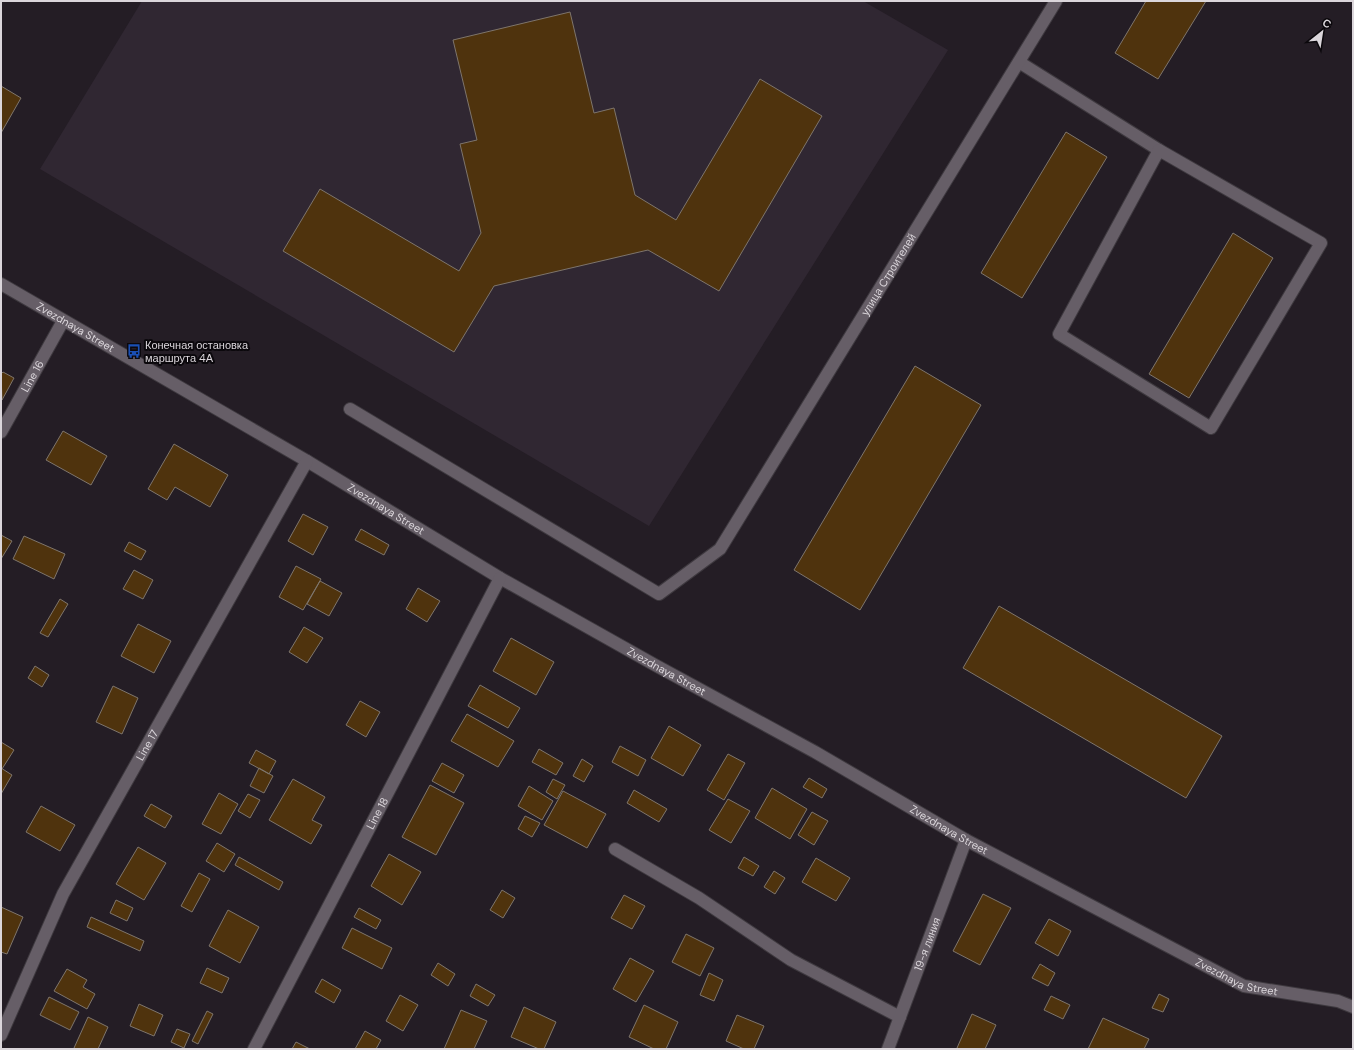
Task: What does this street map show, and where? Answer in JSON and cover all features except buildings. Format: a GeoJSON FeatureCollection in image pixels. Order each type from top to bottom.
{"type":"FeatureCollection","features":[{"type":"Feature","properties":{"kind":"street","name":"улица Строителей"},"geometry":{"type":"LineString","coordinates":[[350,409],[659,594],[720,548],[1056,1]]}},
{"type":"Feature","properties":{"kind":"street"},"geometry":{"type":"LineString","coordinates":[[1019,62],[1159,150],[1321,243],[1211,428],[1059,334],[1159,150]]}},
{"type":"Feature","properties":{"kind":"street","name":"Zvezdnaya Street"},"geometry":{"type":"LineString","coordinates":[[1,284],[307,461],[500,578],[655,665],[815,752],[966,840],[1244,986],[1338,1001],[1353,1007]]}},
{"type":"Feature","properties":{"kind":"street","name":"Line 16"},"geometry":{"type":"LineString","coordinates":[[1,432],[63,321]]}},
{"type":"Feature","properties":{"kind":"street","name":"Line 17"},"geometry":{"type":"LineString","coordinates":[[1,1035],[62,894],[307,461]]}},
{"type":"Feature","properties":{"kind":"street","name":"Line 18"},"geometry":{"type":"LineString","coordinates":[[254,1049],[500,578]]}},
{"type":"Feature","properties":{"kind":"street","name":"19-я линия"},"geometry":{"type":"LineString","coordinates":[[888,1049],[966,840]]}},
{"type":"Feature","properties":{"kind":"street"},"geometry":{"type":"LineString","coordinates":[[616,849],[699,898],[791,960],[900,1017]]}},
{"type":"Feature","properties":{"kind":"shaded area"},"geometry":{"type":"Polygon","coordinates":[[[142,1],[863,1],[948,50],[649,526],[40,169],[142,1]]]}},
{"type":"Feature","properties":{"kind":"place","name":"Конечная остановка маршрута 4А"},"geometry":{"type":"Point","coordinates":[134,351]}}]}
